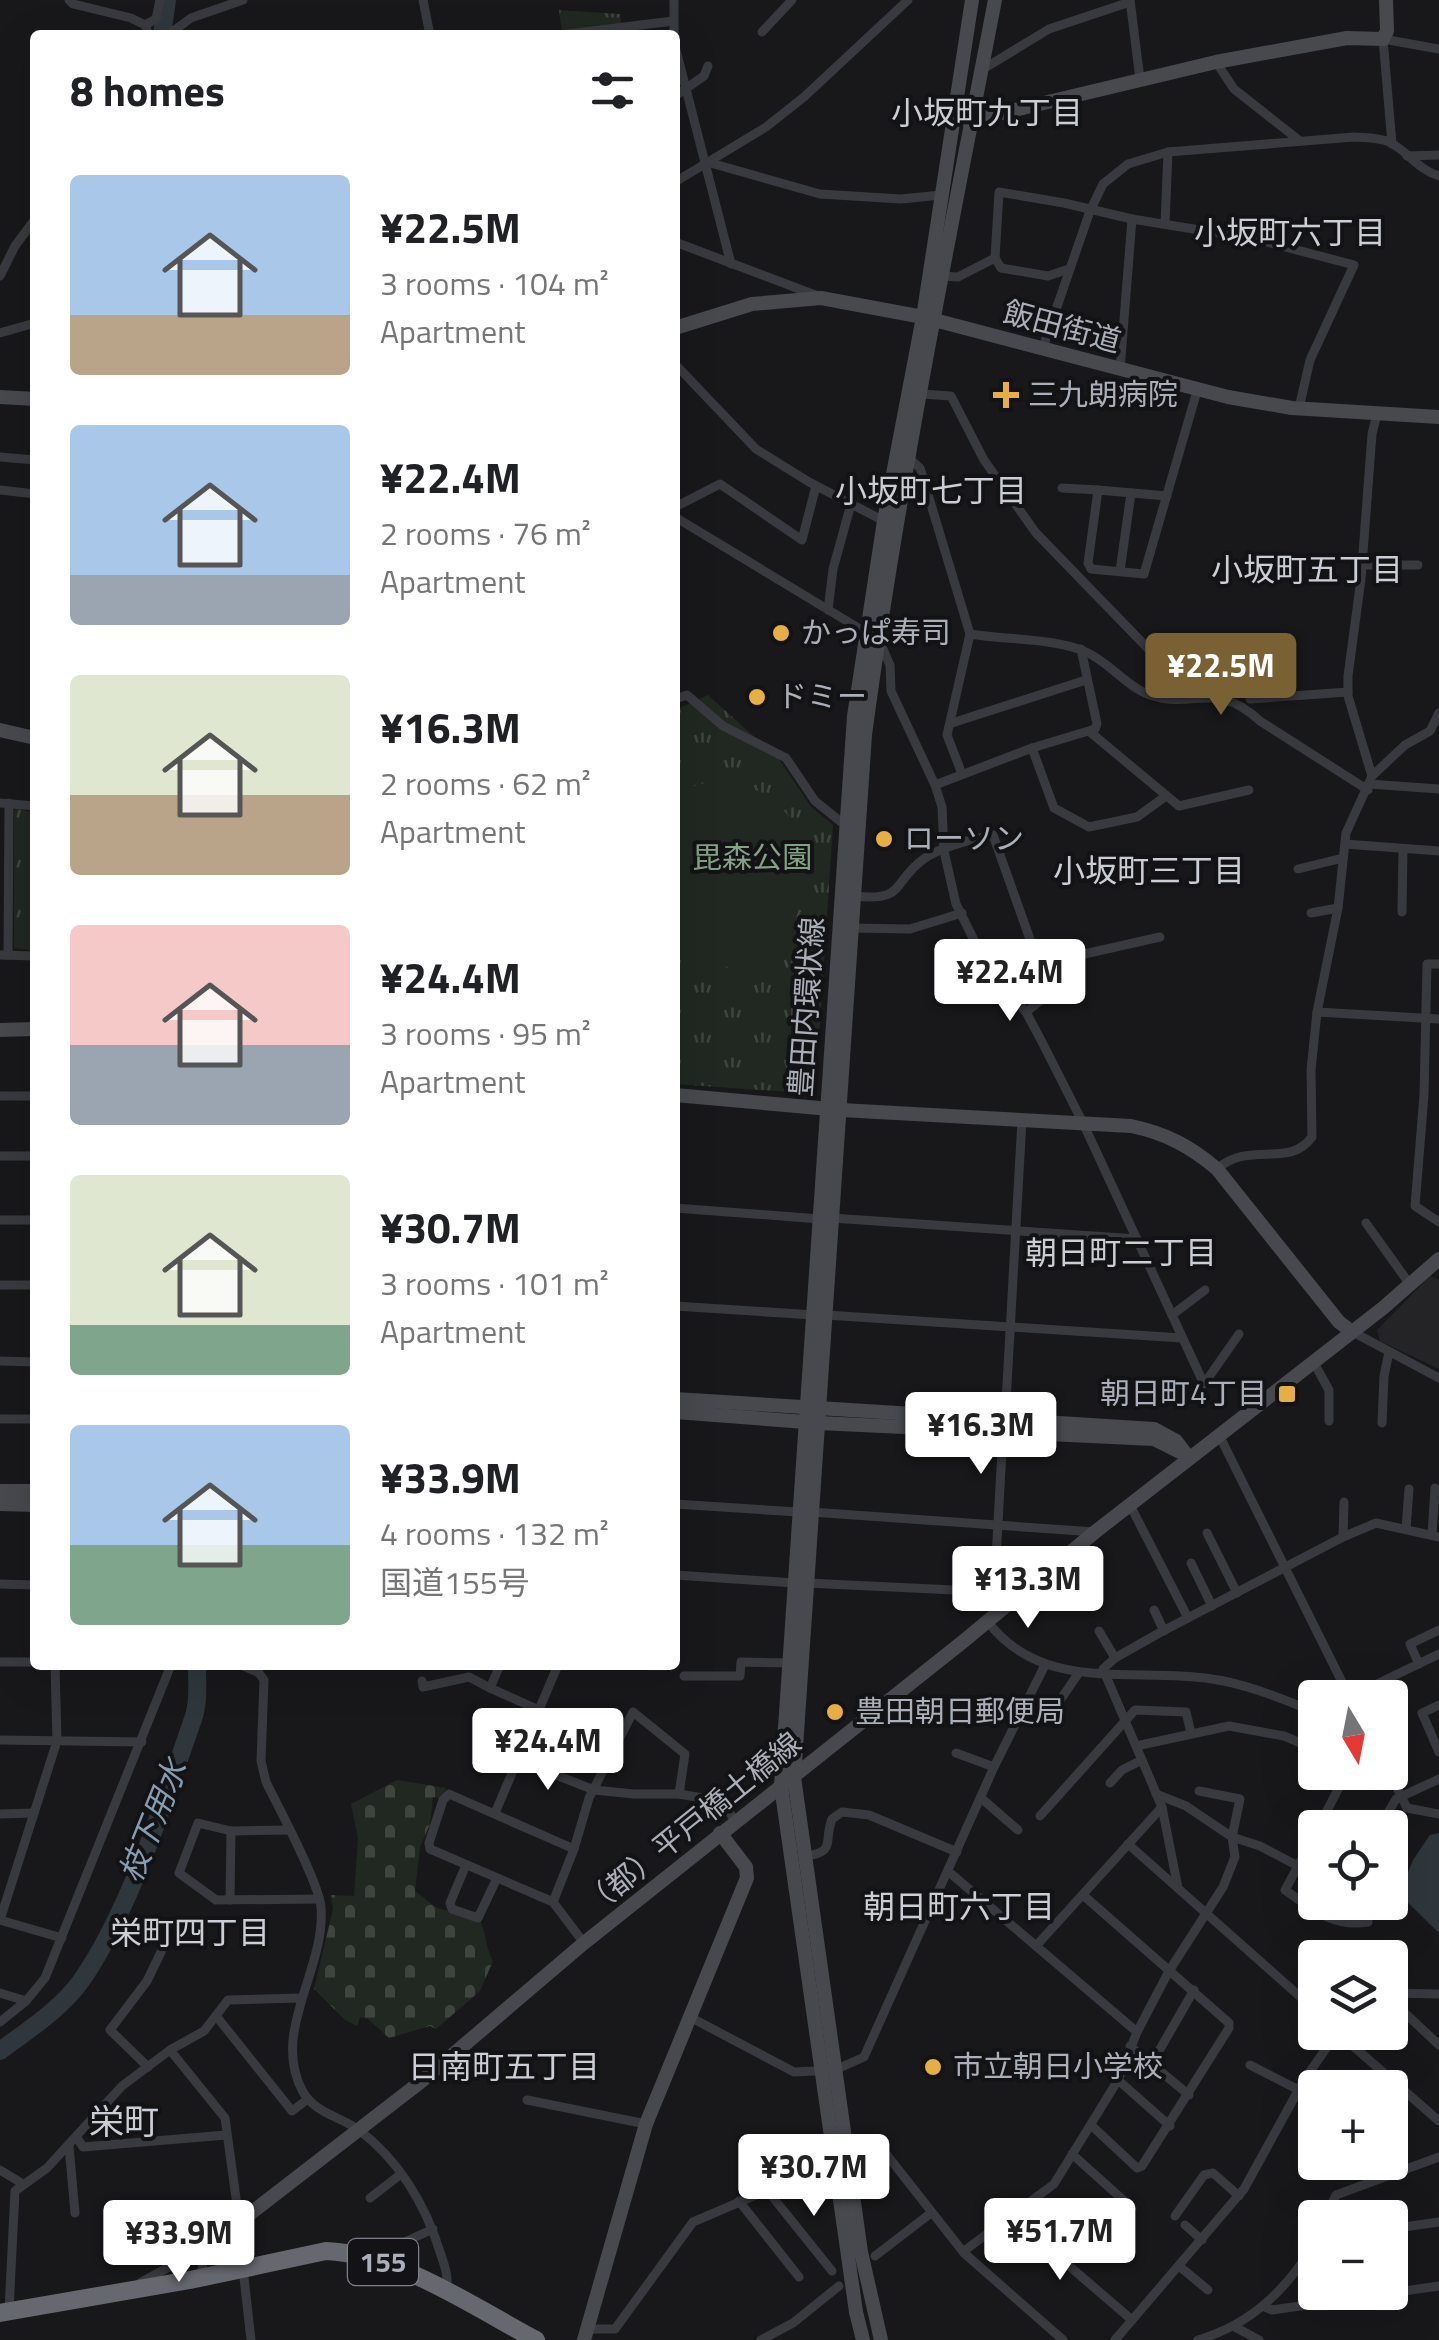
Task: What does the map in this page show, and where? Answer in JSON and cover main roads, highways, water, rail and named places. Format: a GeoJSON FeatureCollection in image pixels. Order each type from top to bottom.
{"type":"FeatureCollection","features":[{"type":"Feature","properties":{"kind":"highway","name":"155"},"geometry":{"type":"LineString","coordinates":[[5,2313],[326,2251],[376,2259],[536,2340]]}},
{"type":"Feature","properties":{"kind":"waterway","name":"枝下用水"},"geometry":{"type":"LineString","coordinates":[[163,30],[167,0]]}},
{"type":"Feature","properties":{"kind":"waterway"},"geometry":{"type":"LineString","coordinates":[[0,2051],[63,2001],[99,1953],[145,1854],[193,1719],[197,1670]]}},
{"type":"Feature","properties":{"kind":"place","name":"三九朗病院"},"geometry":{"type":"Point","coordinates":[1006,395]}},
{"type":"Feature","properties":{"kind":"place","name":"かっぱ寿司"},"geometry":{"type":"Point","coordinates":[781,633]}},
{"type":"Feature","properties":{"kind":"place","name":"ドミー"},"geometry":{"type":"Point","coordinates":[757,697]}},
{"type":"Feature","properties":{"kind":"place","name":"ローソン"},"geometry":{"type":"Point","coordinates":[884,839]}},
{"type":"Feature","properties":{"kind":"place","name":"朝日町4丁目"},"geometry":{"type":"Point","coordinates":[1287,1394]}},
{"type":"Feature","properties":{"kind":"place","name":"豊田朝日郵便局"},"geometry":{"type":"Point","coordinates":[835,1712]}},
{"type":"Feature","properties":{"kind":"place","name":"市立朝日小学校"},"geometry":{"type":"Point","coordinates":[933,2067]}},
{"type":"Feature","properties":{"kind":"district","name":"小坂町九丁目"},"geometry":{"type":"Point","coordinates":[987,113]}},
{"type":"Feature","properties":{"kind":"district","name":"小坂町六丁目"},"geometry":{"type":"Point","coordinates":[1290,233]}},
{"type":"Feature","properties":{"kind":"district","name":"小坂町七丁目"},"geometry":{"type":"Point","coordinates":[931,491]}},
{"type":"Feature","properties":{"kind":"district","name":"小坂町五丁目"},"geometry":{"type":"Point","coordinates":[1307,570]}},
{"type":"Feature","properties":{"kind":"district","name":"小坂町三丁目"},"geometry":{"type":"Point","coordinates":[1149,871]}},
{"type":"Feature","properties":{"kind":"district","name":"朝日町二丁目"},"geometry":{"type":"Point","coordinates":[1121,1253]}},
{"type":"Feature","properties":{"kind":"district","name":"朝日町六丁目"},"geometry":{"type":"Point","coordinates":[959,1907]}},
{"type":"Feature","properties":{"kind":"district","name":"栄町四丁目"},"geometry":{"type":"Point","coordinates":[190,1933]}},
{"type":"Feature","properties":{"kind":"district","name":"日南町五丁目"},"geometry":{"type":"Point","coordinates":[504,2067]}},
{"type":"Feature","properties":{"kind":"district","name":"栄町"},"geometry":{"type":"Point","coordinates":[124,2122]}},
{"type":"Feature","properties":{"kind":"park label","name":"毘森公園"},"geometry":{"type":"Point","coordinates":[752,858]}}]}
